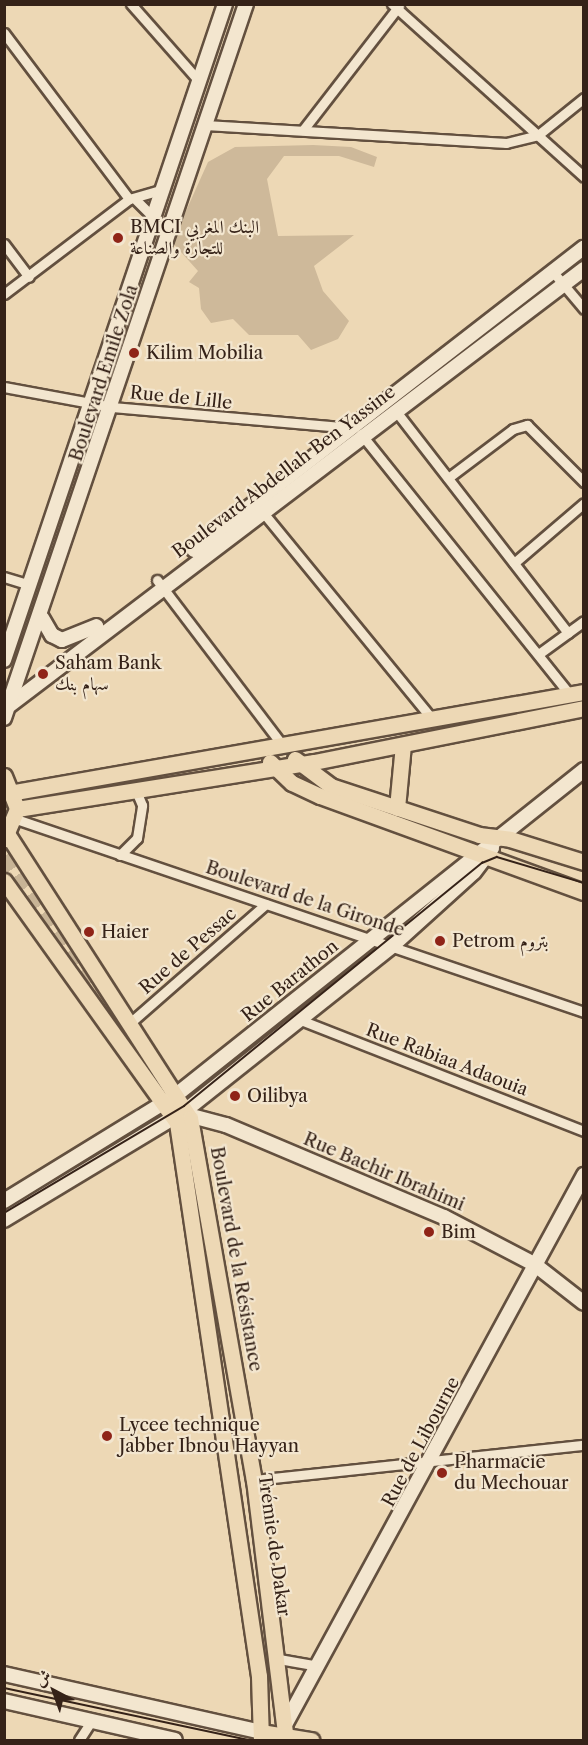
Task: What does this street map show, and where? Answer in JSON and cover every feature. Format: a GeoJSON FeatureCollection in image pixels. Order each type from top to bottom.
{"type":"FeatureCollection","features":[{"type":"Feature","properties":{"kind":"main road"},"geometry":{"type":"LineString","coordinates":[[15,792],[576,693],[584,725]]}},
{"type":"Feature","properties":{"kind":"main road"},"geometry":{"type":"LineString","coordinates":[[16,814],[403,745],[581,709]]}},
{"type":"Feature","properties":{"kind":"main road"},"geometry":{"type":"LineString","coordinates":[[397,808],[403,745]]}},
{"type":"Feature","properties":{"kind":"main road"},"geometry":{"type":"LineString","coordinates":[[283,746],[298,763],[331,786],[397,808],[584,862]]}},
{"type":"Feature","properties":{"kind":"main road"},"geometry":{"type":"LineString","coordinates":[[260,750],[274,767],[320,796],[584,892]]}},
{"type":"Feature","properties":{"kind":"main road"},"geometry":{"type":"LineString","coordinates":[[4,776],[15,792],[16,814],[6,837]]}},
{"type":"Feature","properties":{"kind":"main road","name":"Boulevard de la Résistance"},"geometry":{"type":"LineString","coordinates":[[6,837],[131,1022],[170,1098]]}},
{"type":"Feature","properties":{"kind":"main road","name":"Boulevard de la Résistance"},"geometry":{"type":"LineString","coordinates":[[4,880],[183,1114],[254,1480],[286,1733]]}},
{"type":"Feature","properties":{"kind":"main road","name":"Boulevard de la Résistance"},"geometry":{"type":"LineString","coordinates":[[183,1114],[259,1676],[262,1736]]}},
{"type":"Feature","properties":{"kind":"main road","name":"Trémie de Dakar"},"geometry":{"type":"LineString","coordinates":[[259,1676],[255,1604],[193,1175],[268,1638],[278,1666]]}},
{"type":"Feature","properties":{"kind":"main road"},"geometry":{"type":"LineString","coordinates":[[262,1736],[286,1733],[311,1740]]}},
{"type":"Feature","properties":{"kind":"street"},"geometry":{"type":"LineString","coordinates":[[131,4],[199,81]]}},
{"type":"Feature","properties":{"kind":"street","name":"Boulevard Emile Zola"},"geometry":{"type":"LineString","coordinates":[[4,660],[225,4]]}},
{"type":"Feature","properties":{"kind":"street","name":"Boulevard Emile Zola"},"geometry":{"type":"LineString","coordinates":[[6,712],[42,618],[246,4]]}},
{"type":"Feature","properties":{"kind":"street"},"geometry":{"type":"LineString","coordinates":[[303,130],[396,6],[584,177]]}},
{"type":"Feature","properties":{"kind":"street"},"geometry":{"type":"LineString","coordinates":[[4,33],[132,198],[154,218]]}},
{"type":"Feature","properties":{"kind":"street"},"geometry":{"type":"LineString","coordinates":[[205,125],[488,144],[538,135],[584,98]]}},
{"type":"Feature","properties":{"kind":"street"},"geometry":{"type":"LineString","coordinates":[[4,294],[132,198],[163,189]]}},
{"type":"Feature","properties":{"kind":"street"},"geometry":{"type":"LineString","coordinates":[[4,244],[29,277]]}},
{"type":"Feature","properties":{"kind":"street","name":"Boulevard Abdellah Ben Yassine"},"geometry":{"type":"LineString","coordinates":[[6,712],[160,583],[359,431],[584,248]]}},
{"type":"Feature","properties":{"kind":"street","name":"Boulevard Abdellah Ben Yassine"},"geometry":{"type":"LineString","coordinates":[[359,431],[395,410],[584,269]]}},
{"type":"Feature","properties":{"kind":"street"},"geometry":{"type":"LineString","coordinates":[[553,272],[584,309]]}},
{"type":"Feature","properties":{"kind":"street","name":"Rue de Lille"},"geometry":{"type":"LineString","coordinates":[[4,387],[111,407],[359,431]]}},
{"type":"Feature","properties":{"kind":"street"},"geometry":{"type":"LineString","coordinates":[[395,410],[568,633]]}},
{"type":"Feature","properties":{"kind":"street"},"geometry":{"type":"LineString","coordinates":[[448,478],[513,429],[527,425],[584,482]]}},
{"type":"Feature","properties":{"kind":"street"},"geometry":{"type":"LineString","coordinates":[[359,431],[540,653],[576,693]]}},
{"type":"Feature","properties":{"kind":"street"},"geometry":{"type":"LineString","coordinates":[[514,563],[584,503]]}},
{"type":"Feature","properties":{"kind":"street"},"geometry":{"type":"LineString","coordinates":[[259,507],[433,720]]}},
{"type":"Feature","properties":{"kind":"street"},"geometry":{"type":"LineString","coordinates":[[4,577],[30,585]]}},
{"type":"Feature","properties":{"kind":"street"},"geometry":{"type":"LineString","coordinates":[[160,583],[283,746]]}},
{"type":"Feature","properties":{"kind":"street","name":"Boulevard Abdellah Ben Yassine"},"geometry":{"type":"LineString","coordinates":[[42,618],[57,639],[74,639],[160,583]]}},
{"type":"Feature","properties":{"kind":"street"},"geometry":{"type":"LineString","coordinates":[[540,653],[584,621]]}},
{"type":"Feature","properties":{"kind":"street"},"geometry":{"type":"LineString","coordinates":[[4,1220],[183,1114],[298,1019],[392,946],[482,854],[584,770]]}},
{"type":"Feature","properties":{"kind":"street"},"geometry":{"type":"LineString","coordinates":[[120,855],[137,838],[142,805],[136,791]]}},
{"type":"Feature","properties":{"kind":"street","name":"Boulevard de la Gironde"},"geometry":{"type":"LineString","coordinates":[[16,814],[120,855],[372,938],[584,1012]]}},
{"type":"Feature","properties":{"kind":"street","name":"Rue Barathon"},"geometry":{"type":"LineString","coordinates":[[4,1201],[170,1098],[482,854]]}},
{"type":"Feature","properties":{"kind":"street","name":"Rue de Pessac"},"geometry":{"type":"LineString","coordinates":[[131,1022],[266,904]]}},
{"type":"Feature","properties":{"kind":"street","name":"Rue Rabiaa Adaouia"},"geometry":{"type":"LineString","coordinates":[[298,1019],[584,1131]]}},
{"type":"Feature","properties":{"kind":"street","name":"Rue Bachir Ibrahimi"},"geometry":{"type":"LineString","coordinates":[[183,1114],[398,1195],[534,1264],[584,1304]]}},
{"type":"Feature","properties":{"kind":"street","name":"Rue de Libourne"},"geometry":{"type":"LineString","coordinates":[[286,1733],[318,1666],[432,1461],[534,1264],[584,1175]]}},
{"type":"Feature","properties":{"kind":"street"},"geometry":{"type":"LineString","coordinates":[[254,1480],[584,1445]]}},
{"type":"Feature","properties":{"kind":"street"},"geometry":{"type":"LineString","coordinates":[[278,1666],[318,1666]]}},
{"type":"Feature","properties":{"kind":"street"},"geometry":{"type":"LineString","coordinates":[[4,1674],[262,1736]]}},
{"type":"Feature","properties":{"kind":"street"},"geometry":{"type":"LineString","coordinates":[[4,1701],[175,1740]]}},
{"type":"Feature","properties":{"kind":"street"},"geometry":{"type":"LineString","coordinates":[[79,1740],[92,1720]]}},
{"type":"Feature","properties":{"kind":"shaded area"},"geometry":{"type":"Polygon","coordinates":[[[313,145],[351,147],[377,157],[374,167],[339,156],[284,156],[267,179],[278,236],[354,235],[314,266],[323,291],[349,321],[338,339],[311,350],[298,335],[249,335],[233,319],[211,323],[201,309],[199,288],[189,282],[198,271],[172,242],[208,162],[235,147],[313,145]]]}},
{"type":"Feature","properties":{"kind":"tunnel"},"geometry":{"type":"LineString","coordinates":[[4,856],[150,1073]]}},
{"type":"Feature","properties":{"kind":"tram line"},"geometry":{"type":"LineString","coordinates":[[4,1213],[184,1106],[482,863],[497,857],[584,883]]}},
{"type":"Feature","properties":{"kind":"tram line"},"geometry":{"type":"LineString","coordinates":[[4,1688],[248,1740]]}},
{"type":"Feature","properties":{"kind":"place","name":"BMCI البنك المغربي للتجارة والصناعة"},"geometry":{"type":"Point","coordinates":[118,238]}},
{"type":"Feature","properties":{"kind":"place","name":"Kilim Mobilia"},"geometry":{"type":"Point","coordinates":[134,353]}},
{"type":"Feature","properties":{"kind":"place","name":"Saham Bank سهام بنك"},"geometry":{"type":"Point","coordinates":[43,674]}},
{"type":"Feature","properties":{"kind":"place","name":"Haier"},"geometry":{"type":"Point","coordinates":[89,932]}},
{"type":"Feature","properties":{"kind":"place","name":"Petrom بتروم"},"geometry":{"type":"Point","coordinates":[440,941]}},
{"type":"Feature","properties":{"kind":"place","name":"Oilibya"},"geometry":{"type":"Point","coordinates":[235,1096]}},
{"type":"Feature","properties":{"kind":"place","name":"Bim"},"geometry":{"type":"Point","coordinates":[429,1232]}},
{"type":"Feature","properties":{"kind":"place","name":"Lycee technique Jabber Ibnou Hayyan"},"geometry":{"type":"Point","coordinates":[107,1436]}},
{"type":"Feature","properties":{"kind":"place","name":"Pharmacie du Mechouar"},"geometry":{"type":"Point","coordinates":[442,1473]}}]}
